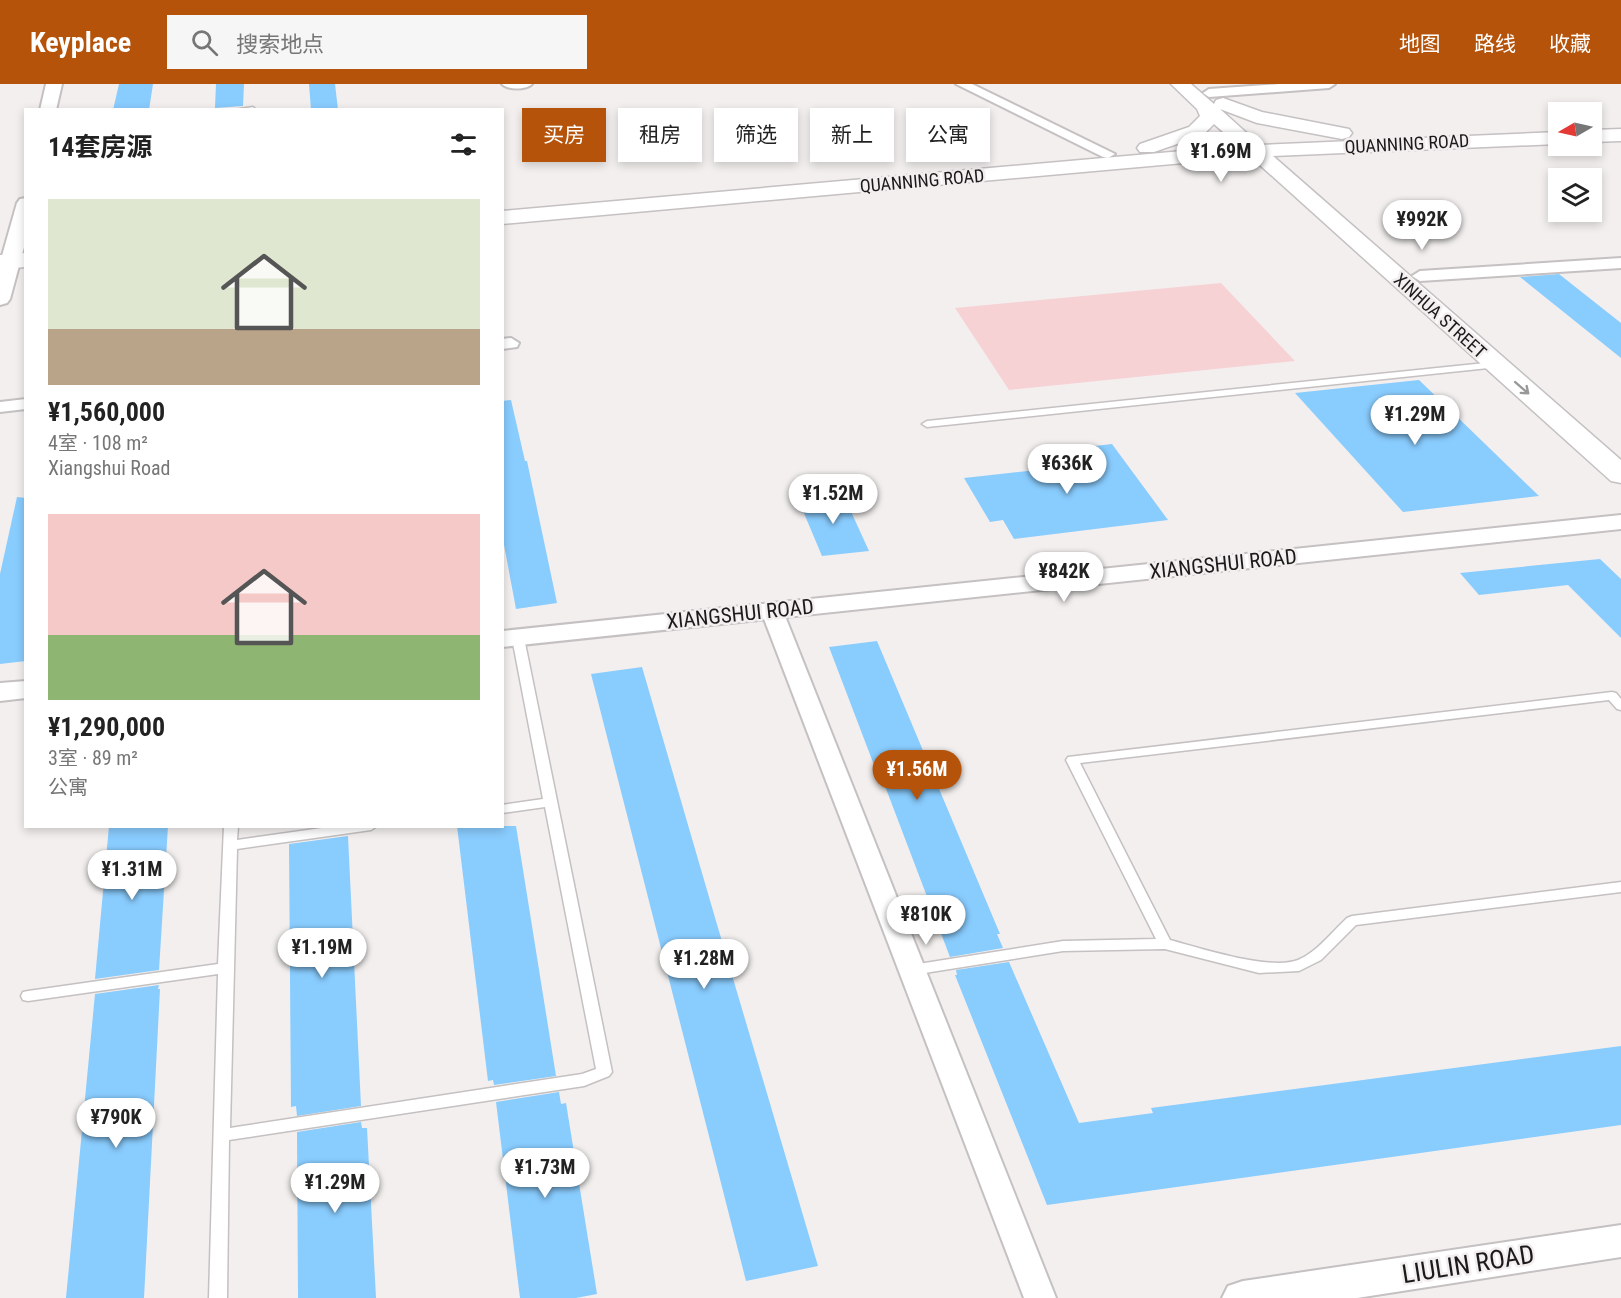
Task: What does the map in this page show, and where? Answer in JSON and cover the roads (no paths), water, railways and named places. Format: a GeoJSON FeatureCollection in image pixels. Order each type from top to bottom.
{"type":"FeatureCollection","features":[{"type":"Feature","properties":{"kind":"main road","name":"XINHUA STREET"},"geometry":{"type":"LineString","coordinates":[[1180,84],[1209,96],[1261,146],[1311,202],[1621,476]]}},
{"type":"Feature","properties":{"kind":"main road"},"geometry":{"type":"LineString","coordinates":[[1121,156],[1196,131],[1210,117],[1209,96],[1257,117],[1312,129],[1400,140]]}},
{"type":"Feature","properties":{"kind":"main road"},"geometry":{"type":"LineString","coordinates":[[1602,125],[1621,124]]}},
{"type":"Feature","properties":{"kind":"main road","name":"QUANNING ROAD"},"geometry":{"type":"LineString","coordinates":[[1400,140],[1548,128]]}},
{"type":"Feature","properties":{"kind":"main road"},"geometry":{"type":"LineString","coordinates":[[1602,136],[1621,135]]}},
{"type":"Feature","properties":{"kind":"main road","name":"QUANNING ROAD"},"geometry":{"type":"LineString","coordinates":[[504,206],[1261,146],[1400,140],[1548,138]]}},
{"type":"Feature","properties":{"kind":"main road"},"geometry":{"type":"LineString","coordinates":[[1337,204],[1317,183],[1317,172],[1339,156],[1400,140]]}},
{"type":"Feature","properties":{"kind":"main road","name":"XINHUA STREET"},"geometry":{"type":"LineString","coordinates":[[1261,146],[1337,204],[1621,450]]}},
{"type":"Feature","properties":{"kind":"main road"},"geometry":{"type":"LineString","coordinates":[[1121,156],[1186,160],[1240,167],[1272,176],[1311,202]]}},
{"type":"Feature","properties":{"kind":"main road","name":"QUANNING ROAD"},"geometry":{"type":"LineString","coordinates":[[504,218],[1121,156]]}},
{"type":"Feature","properties":{"kind":"street"},"geometry":{"type":"LineString","coordinates":[[48,108],[54,84]]}},
{"type":"Feature","properties":{"kind":"street"},"geometry":{"type":"LineString","coordinates":[[508,84],[526,84]]}},
{"type":"Feature","properties":{"kind":"street"},"geometry":{"type":"LineString","coordinates":[[962,84],[1121,156]]}},
{"type":"Feature","properties":{"kind":"street"},"geometry":{"type":"LineString","coordinates":[[1209,96],[1329,84]]}},
{"type":"Feature","properties":{"kind":"street"},"geometry":{"type":"LineString","coordinates":[[0,299],[24,211]]}},
{"type":"Feature","properties":{"kind":"street"},"geometry":{"type":"LineString","coordinates":[[1420,276],[1621,263]]}},
{"type":"Feature","properties":{"kind":"street"},"geometry":{"type":"LineString","coordinates":[[0,407],[24,404]]}},
{"type":"Feature","properties":{"kind":"street","name":"XIANGSHUI ROAD"},"geometry":{"type":"LineString","coordinates":[[510,638],[1621,522]]}},
{"type":"Feature","properties":{"kind":"street"},"geometry":{"type":"LineString","coordinates":[[772,611],[1040,1298]]}},
{"type":"Feature","properties":{"kind":"street"},"geometry":{"type":"LineString","coordinates":[[0,692],[24,689]]}},
{"type":"Feature","properties":{"kind":"street","name":"LIULIN ROAD"},"geometry":{"type":"LineString","coordinates":[[1244,1298],[1621,1241]]}},
{"type":"Feature","properties":{"kind":"lane"},"geometry":{"type":"LineString","coordinates":[[927,424],[1495,365]]}},
{"type":"Feature","properties":{"kind":"lane"},"geometry":{"type":"LineString","coordinates":[[221,1135],[584,1080],[604,1072],[551,802],[510,638]]}},
{"type":"Feature","properties":{"kind":"lane"},"geometry":{"type":"LineString","coordinates":[[1165,944],[1072,760],[1612,696],[1621,706]]}},
{"type":"Feature","properties":{"kind":"lane"},"geometry":{"type":"LineString","coordinates":[[504,809],[551,802]]}},
{"type":"Feature","properties":{"kind":"lane"},"geometry":{"type":"LineString","coordinates":[[218,1298],[225,968],[231,828]]}},
{"type":"Feature","properties":{"kind":"lane"},"geometry":{"type":"LineString","coordinates":[[231,845],[356,828]]}},
{"type":"Feature","properties":{"kind":"lane"},"geometry":{"type":"LineString","coordinates":[[912,970],[1063,946],[1165,944],[1259,968],[1299,966],[1316,956],[1352,921],[1621,887]]}},
{"type":"Feature","properties":{"kind":"lane"},"geometry":{"type":"LineString","coordinates":[[28,996],[225,968]]}}]}
